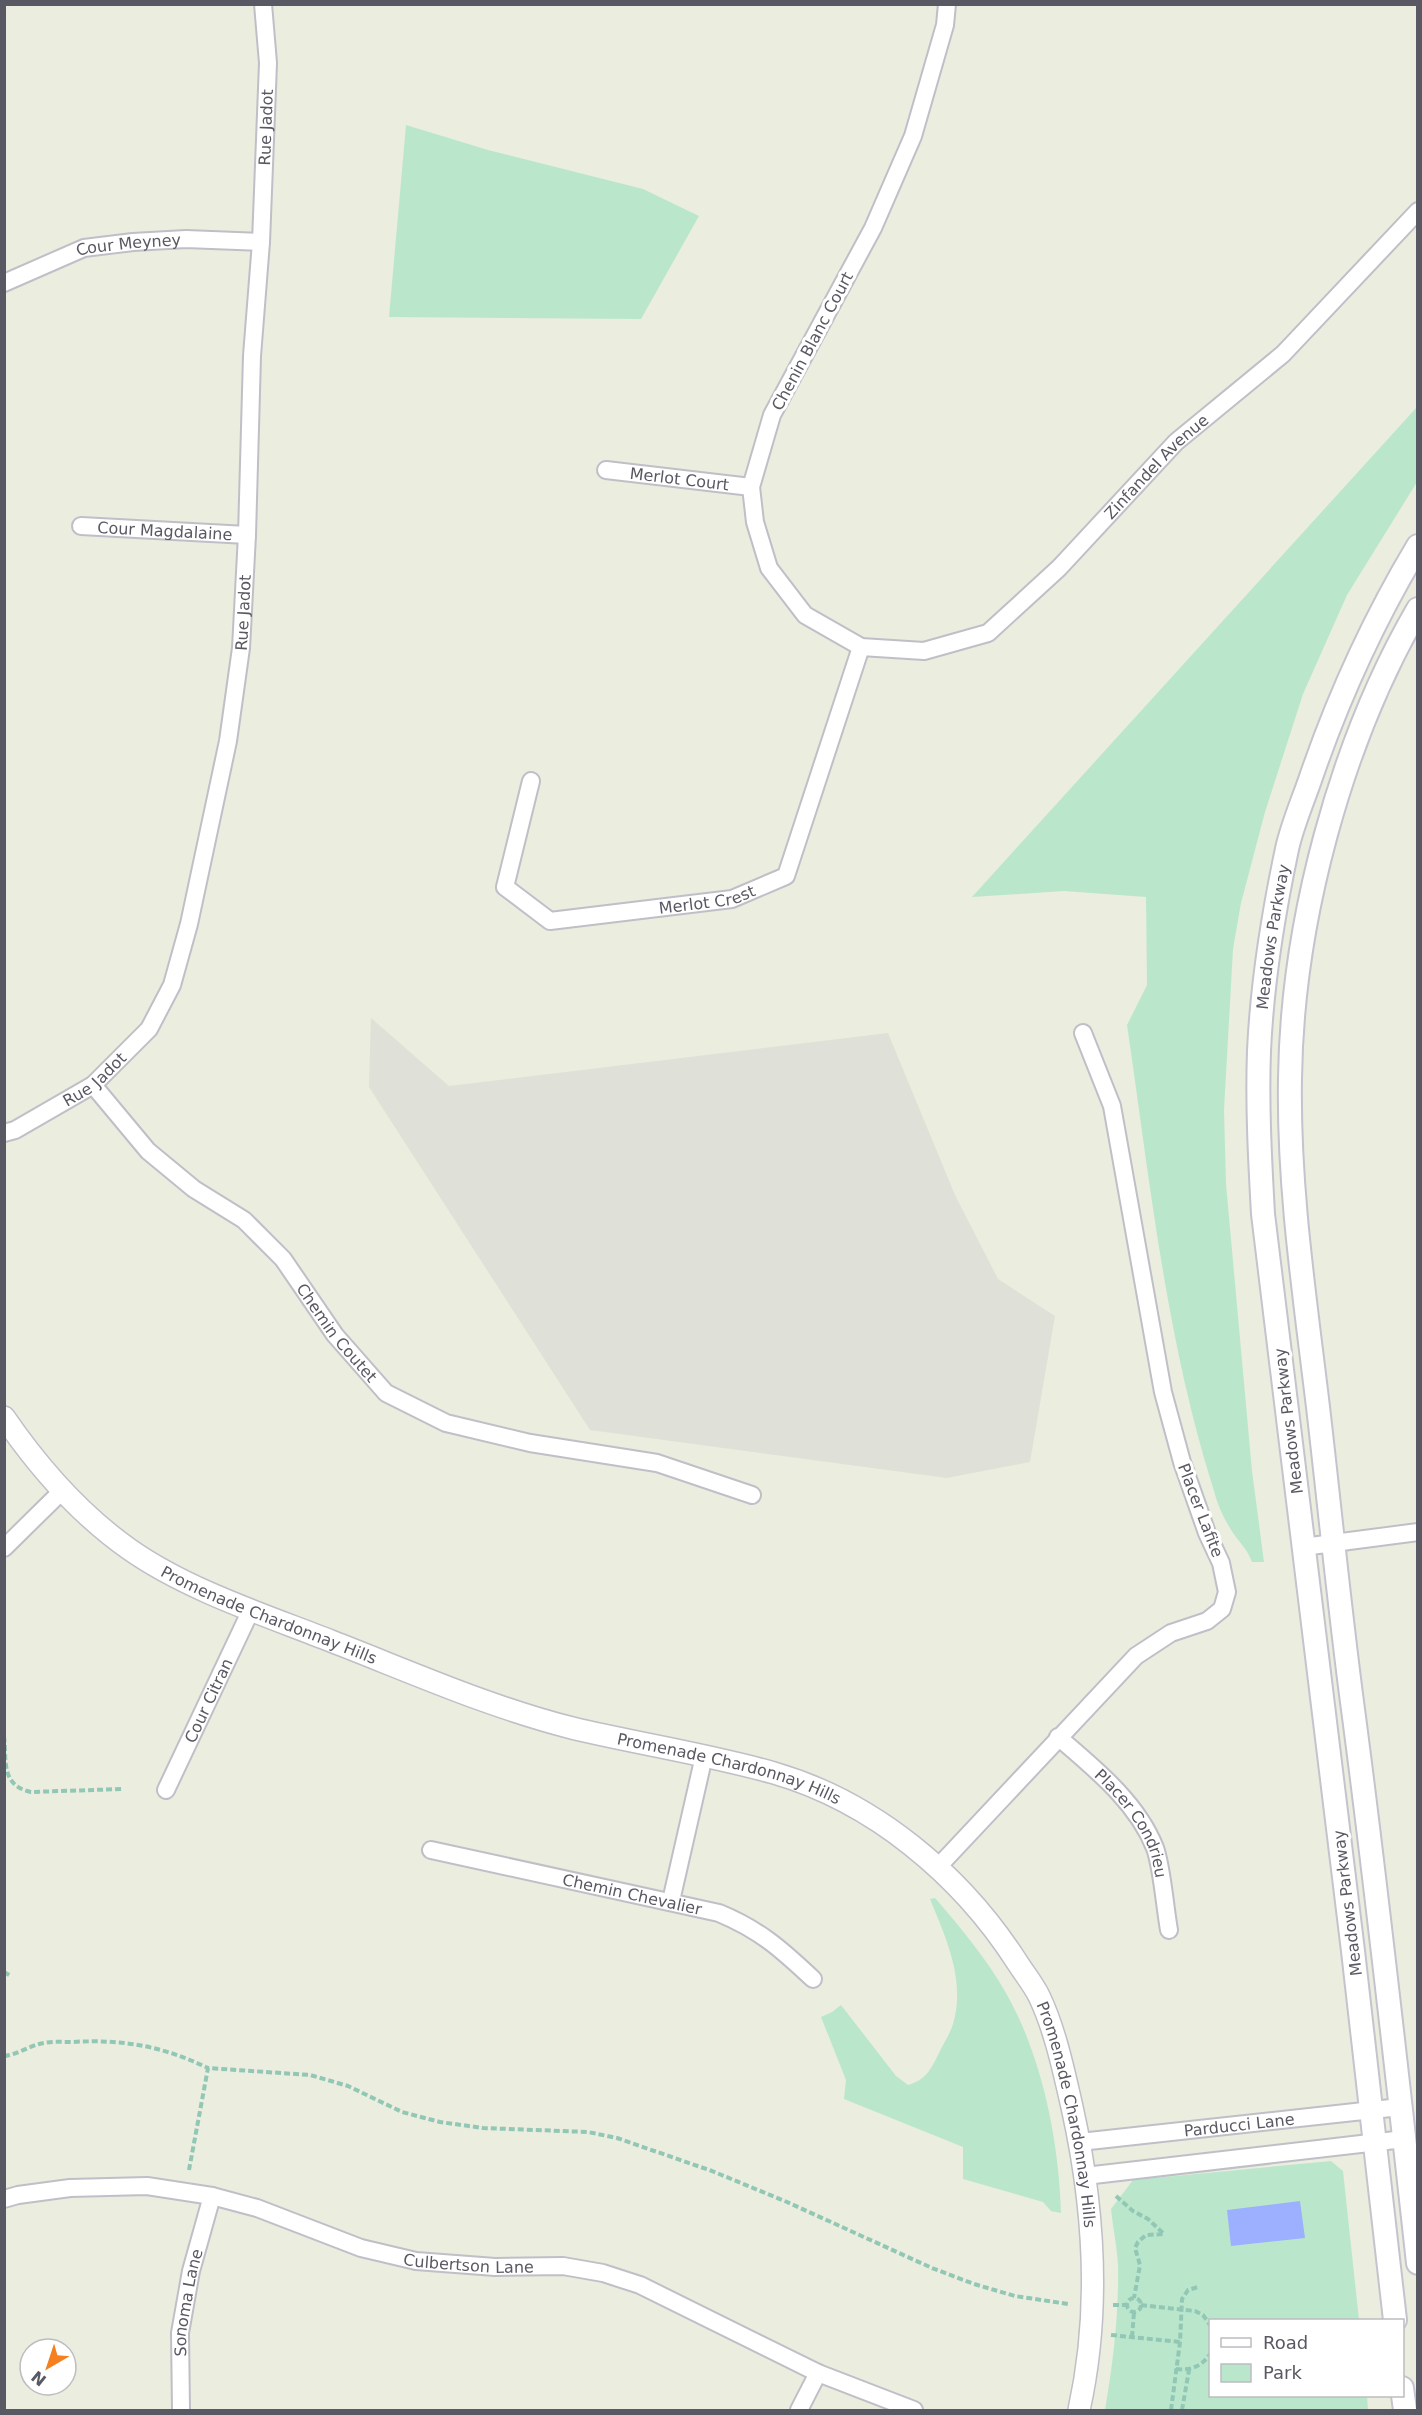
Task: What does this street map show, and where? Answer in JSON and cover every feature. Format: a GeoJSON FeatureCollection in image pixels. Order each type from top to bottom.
{"type":"FeatureCollection","features":[{"type":"Feature","properties":{"kind":"main road","name":"Meadows Parkway"},"geometry":{"type":"LineString","coordinates":[[1395,2319],[1263,1214],[1258,1136],[1262,1012],[1288,847],[1327,730],[1348,679],[1366,640],[1418,546]]}},
{"type":"Feature","properties":{"kind":"main road","name":"Meadows Parkway"},"geometry":{"type":"LineString","coordinates":[[1418,609],[1374,700],[1341,782],[1332,813],[1310,899],[1298,979],[1290,1076],[1294,1202],[1332,1543],[1365,1801],[1418,2263]]}},
{"type":"Feature","properties":{"kind":"street","name":"Rue Jadot"},"geometry":{"type":"LineString","coordinates":[[4,1133],[15,1130],[93,1084],[149,1029],[172,985],[189,924],[228,741],[241,648],[248,535],[252,356],[261,242],[268,63],[263,4]]}},
{"type":"Feature","properties":{"kind":"street","name":"Chenin Blanc Court"},"geometry":{"type":"LineString","coordinates":[[861,647],[805,615],[770,568],[755,522],[751,487],[772,415],[873,228],[913,136],[945,25],[947,4]]}},
{"type":"Feature","properties":{"kind":"street","name":"Zinfandel Avenue"},"geometry":{"type":"LineString","coordinates":[[861,647],[924,651],[988,633],[1059,568],[1176,442],[1284,354],[1418,211]]}},
{"type":"Feature","properties":{"kind":"street","name":"Cour Meyney"},"geometry":{"type":"LineString","coordinates":[[4,283],[84,248],[186,239],[261,242]]}},
{"type":"Feature","properties":{"kind":"street","name":"Merlot Court"},"geometry":{"type":"LineString","coordinates":[[606,470],[751,487]]}},
{"type":"Feature","properties":{"kind":"street","name":"Cour Magdalaine"},"geometry":{"type":"LineString","coordinates":[[81,525],[248,535]]}},
{"type":"Feature","properties":{"kind":"street","name":"Merlot Crest"},"geometry":{"type":"LineString","coordinates":[[531,781],[506,887],[550,921],[732,899],[786,876],[861,647]]}},
{"type":"Feature","properties":{"kind":"street","name":"Placer Lafite"},"geometry":{"type":"LineString","coordinates":[[937,1868],[1136,1656],[1172,1633],[1207,1621],[1222,1609],[1227,1592],[1221,1563],[1207,1533],[1182,1462],[1163,1392],[1112,1106],[1083,1033]]}},
{"type":"Feature","properties":{"kind":"street","name":"Chemin Coutet"},"geometry":{"type":"LineString","coordinates":[[93,1084],[148,1151],[194,1189],[244,1220],[284,1259],[335,1335],[386,1393],[446,1423],[530,1443],[657,1463],[752,1496]]}},
{"type":"Feature","properties":{"kind":"street","name":"Promenade Chardonnay Hills"},"geometry":{"type":"LineString","coordinates":[[4,1417],[29,1453],[62,1491],[97,1524],[131,1551],[183,1580],[251,1610],[502,1707],[572,1728],[776,1774],[827,1793],[875,1819],[937,1868],[968,1897],[998,1932],[1039,1996],[1063,2065],[1080,2142],[1092,2262],[1089,2349],[1079,2410]]}},
{"type":"Feature","properties":{"kind":"street"},"geometry":{"type":"LineString","coordinates":[[4,1548],[62,1491]]}},
{"type":"Feature","properties":{"kind":"street"},"geometry":{"type":"LineString","coordinates":[[1303,1546],[1418,1532]]}},
{"type":"Feature","properties":{"kind":"street","name":"Cour Citran"},"geometry":{"type":"LineString","coordinates":[[166,1790],[251,1610]]}},
{"type":"Feature","properties":{"kind":"street","name":"Placer Condrieu"},"geometry":{"type":"LineString","coordinates":[[1058,1737],[1115,1789],[1138,1815],[1155,1849],[1169,1930]]}},
{"type":"Feature","properties":{"kind":"street"},"geometry":{"type":"LineString","coordinates":[[670,1901],[704,1756]]}},
{"type":"Feature","properties":{"kind":"street","name":"Chemin Chevalier"},"geometry":{"type":"LineString","coordinates":[[431,1850],[719,1913],[747,1925],[774,1943],[813,1979]]}},
{"type":"Feature","properties":{"kind":"street","name":"Parducci Lane"},"geometry":{"type":"LineString","coordinates":[[1080,2142],[1400,2107]]}},
{"type":"Feature","properties":{"kind":"street","name":"Parducci Lane"},"geometry":{"type":"LineString","coordinates":[[1085,2176],[1404,2139]]}},
{"type":"Feature","properties":{"kind":"street","name":"Culbertson Lane"},"geometry":{"type":"LineString","coordinates":[[4,2199],[70,2188],[147,2186],[212,2196],[257,2208],[361,2248],[416,2261],[495,2267],[562,2266],[603,2272],[640,2285],[818,2373],[914,2410]]}},
{"type":"Feature","properties":{"kind":"street","name":"Sonoma Lane"},"geometry":{"type":"LineString","coordinates":[[181,2410],[180,2333],[191,2271],[212,2196]]}},
{"type":"Feature","properties":{"kind":"street"},"geometry":{"type":"LineString","coordinates":[[799,2410],[818,2373]]}},
{"type":"Feature","properties":{"kind":"path"},"geometry":{"type":"LineString","coordinates":[[4,1736],[6,1772],[13,1784],[23,1791],[123,1789]]}},
{"type":"Feature","properties":{"kind":"path"},"geometry":{"type":"LineString","coordinates":[[4,1972],[11,1976]]}},
{"type":"Feature","properties":{"kind":"path"},"geometry":{"type":"LineString","coordinates":[[4,2056],[39,2044],[91,2040],[117,2041],[145,2045],[179,2054],[208,2068],[310,2075],[348,2086],[402,2112],[440,2122],[483,2128],[588,2132],[617,2138],[712,2171],[787,2202],[932,2268],[974,2284],[1015,2296],[1068,2304]]}},
{"type":"Feature","properties":{"kind":"path"},"geometry":{"type":"LineString","coordinates":[[189,2170],[208,2068]]}},
{"type":"Feature","properties":{"kind":"path"},"geometry":{"type":"LineString","coordinates":[[1116,2196],[1133,2211],[1148,2219],[1164,2234],[1146,2235],[1135,2248],[1139,2271],[1134,2298]]}},
{"type":"Feature","properties":{"kind":"path"},"geometry":{"type":"LineString","coordinates":[[1171,2410],[1185,2294],[1188,2290],[1198,2287]]}},
{"type":"Feature","properties":{"kind":"path"},"geometry":{"type":"LineString","coordinates":[[1127,2305],[1129,2299],[1134,2298],[1138,2299],[1141,2305]]}},
{"type":"Feature","properties":{"kind":"path"},"geometry":{"type":"LineString","coordinates":[[1113,2306],[1127,2305]]}},
{"type":"Feature","properties":{"kind":"path"},"geometry":{"type":"LineString","coordinates":[[1127,2305],[1134,2312]]}},
{"type":"Feature","properties":{"kind":"path"},"geometry":{"type":"LineString","coordinates":[[1141,2305],[1195,2311],[1203,2315],[1209,2324]]}},
{"type":"Feature","properties":{"kind":"path"},"geometry":{"type":"LineString","coordinates":[[1134,2312],[1141,2305]]}},
{"type":"Feature","properties":{"kind":"path"},"geometry":{"type":"LineString","coordinates":[[1132,2337],[1134,2312]]}},
{"type":"Feature","properties":{"kind":"path"},"geometry":{"type":"LineString","coordinates":[[1111,2335],[1180,2342]]}},
{"type":"Feature","properties":{"kind":"path"},"geometry":{"type":"LineString","coordinates":[[1176,2369],[1189,2370],[1204,2362],[1209,2355]]}},
{"type":"Feature","properties":{"kind":"path"},"geometry":{"type":"LineString","coordinates":[[1182,2410],[1189,2370]]}},
{"type":"Feature","properties":{"kind":"shaded area"},"geometry":{"type":"Polygon","coordinates":[[[371,1018],[449,1086],[888,1033],[955,1195],[998,1279],[1055,1316],[1030,1462],[947,1478],[590,1430],[369,1087],[371,1018]]]}},
{"type":"Feature","properties":{"kind":"green space"},"geometry":{"type":"Polygon","coordinates":[[[406,125],[488,150],[643,189],[699,216],[641,319],[389,317],[406,125]]]}},
{"type":"Feature","properties":{"kind":"green space"},"geometry":{"type":"Polygon","coordinates":[[[1417,407],[1417,482],[1347,595],[1303,694],[1265,812],[1241,903],[1233,949],[1224,1110],[1226,1184],[1252,1471],[1264,1562],[1252,1562],[1227,1524],[1215,1496],[1183,1376],[1161,1260],[1127,1025],[1147,985],[1146,897],[1064,891],[972,897],[1417,407]]]}},
{"type":"Feature","properties":{"kind":"green space"},"geometry":{"type":"Polygon","coordinates":[[[935,1898],[973,1944],[998,1980],[1030,2044],[1039,2071],[1052,2128],[1060,2185],[1061,2213],[1051,2211],[1043,2202],[963,2179],[963,2147],[844,2099],[846,2080],[821,2017],[841,2005],[896,2076],[908,2085],[927,2073],[950,2031],[956,2008],[956,1976],[948,1944],[930,1899],[935,1898]]]}},
{"type":"Feature","properties":{"kind":"green space"},"geometry":{"type":"Polygon","coordinates":[[[1331,2161],[1343,2171],[1359,2319],[1209,2319],[1209,2397],[1367,2397],[1368,2410],[1105,2410],[1118,2302],[1117,2251],[1111,2209],[1133,2180],[1331,2161]]]}},
{"type":"Feature","properties":{"kind":"water"},"geometry":{"type":"Polygon","coordinates":[[[1300,2201],[1305,2238],[1231,2246],[1227,2210],[1300,2201]]]}}]}
